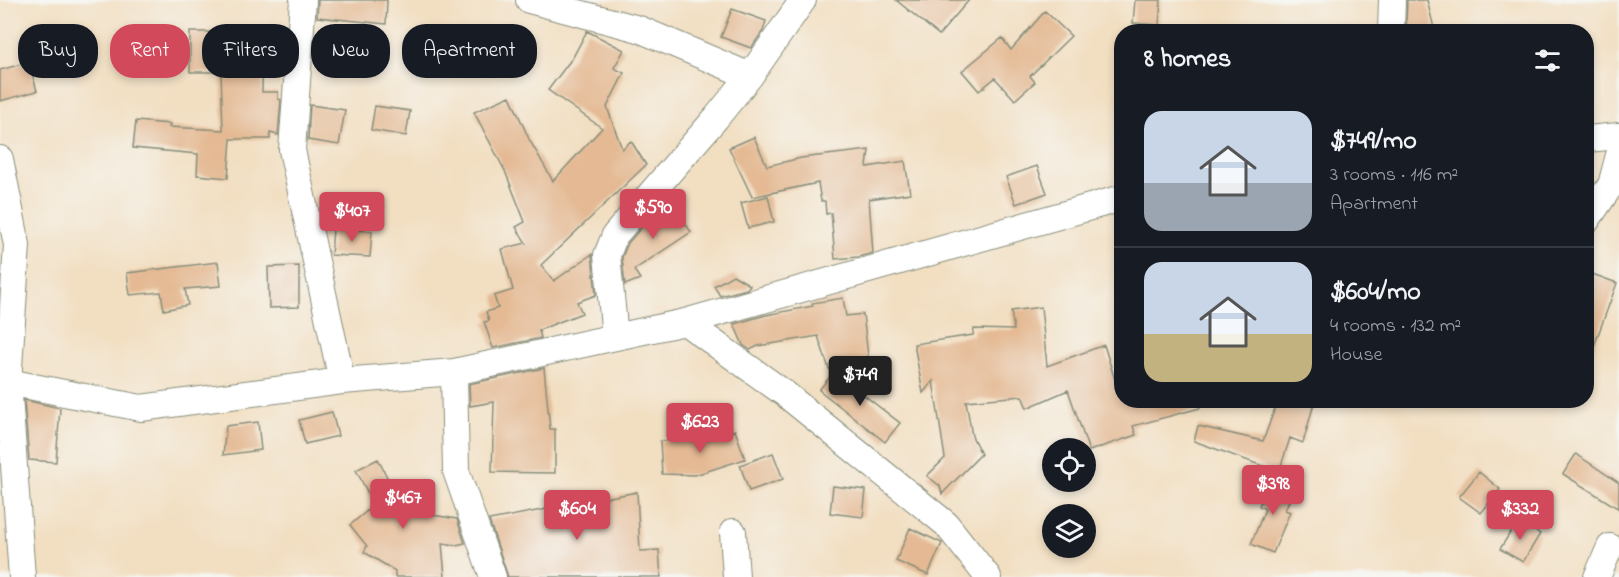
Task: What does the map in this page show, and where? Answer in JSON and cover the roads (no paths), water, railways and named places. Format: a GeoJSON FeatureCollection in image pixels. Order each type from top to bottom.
{"type":"FeatureCollection","features":[{"type":"Feature","properties":{"kind":"street"},"geometry":{"type":"LineString","coordinates":[[303,0],[292,150],[342,381]]}},
{"type":"Feature","properties":{"kind":"street"},"geometry":{"type":"LineString","coordinates":[[529,0],[639,29],[750,76]]}},
{"type":"Feature","properties":{"kind":"street"},"geometry":{"type":"LineString","coordinates":[[615,337],[607,255],[615,235],[717,118],[750,76],[803,0]]}},
{"type":"Feature","properties":{"kind":"street"},"geometry":{"type":"LineString","coordinates":[[1391,24],[1392,0]]}},
{"type":"Feature","properties":{"kind":"street"},"geometry":{"type":"LineString","coordinates":[[1594,138],[1619,136]]}},
{"type":"Feature","properties":{"kind":"street"},"geometry":{"type":"LineString","coordinates":[[1594,210],[1611,185],[1619,155]]}},
{"type":"Feature","properties":{"kind":"street"},"geometry":{"type":"LineString","coordinates":[[0,159],[17,245],[8,382],[22,577]]}},
{"type":"Feature","properties":{"kind":"street"},"geometry":{"type":"LineString","coordinates":[[8,382],[141,408],[342,381],[454,372],[685,322],[1114,200]]}},
{"type":"Feature","properties":{"kind":"street"},"geometry":{"type":"LineString","coordinates":[[685,322],[784,393],[946,524],[988,577]]}},
{"type":"Feature","properties":{"kind":"street"},"geometry":{"type":"LineString","coordinates":[[454,372],[456,471],[493,577]]}},
{"type":"Feature","properties":{"kind":"street"},"geometry":{"type":"LineString","coordinates":[[732,532],[736,577]]}},
{"type":"Feature","properties":{"kind":"street"},"geometry":{"type":"LineString","coordinates":[[1597,577],[1610,547]]}}]}
